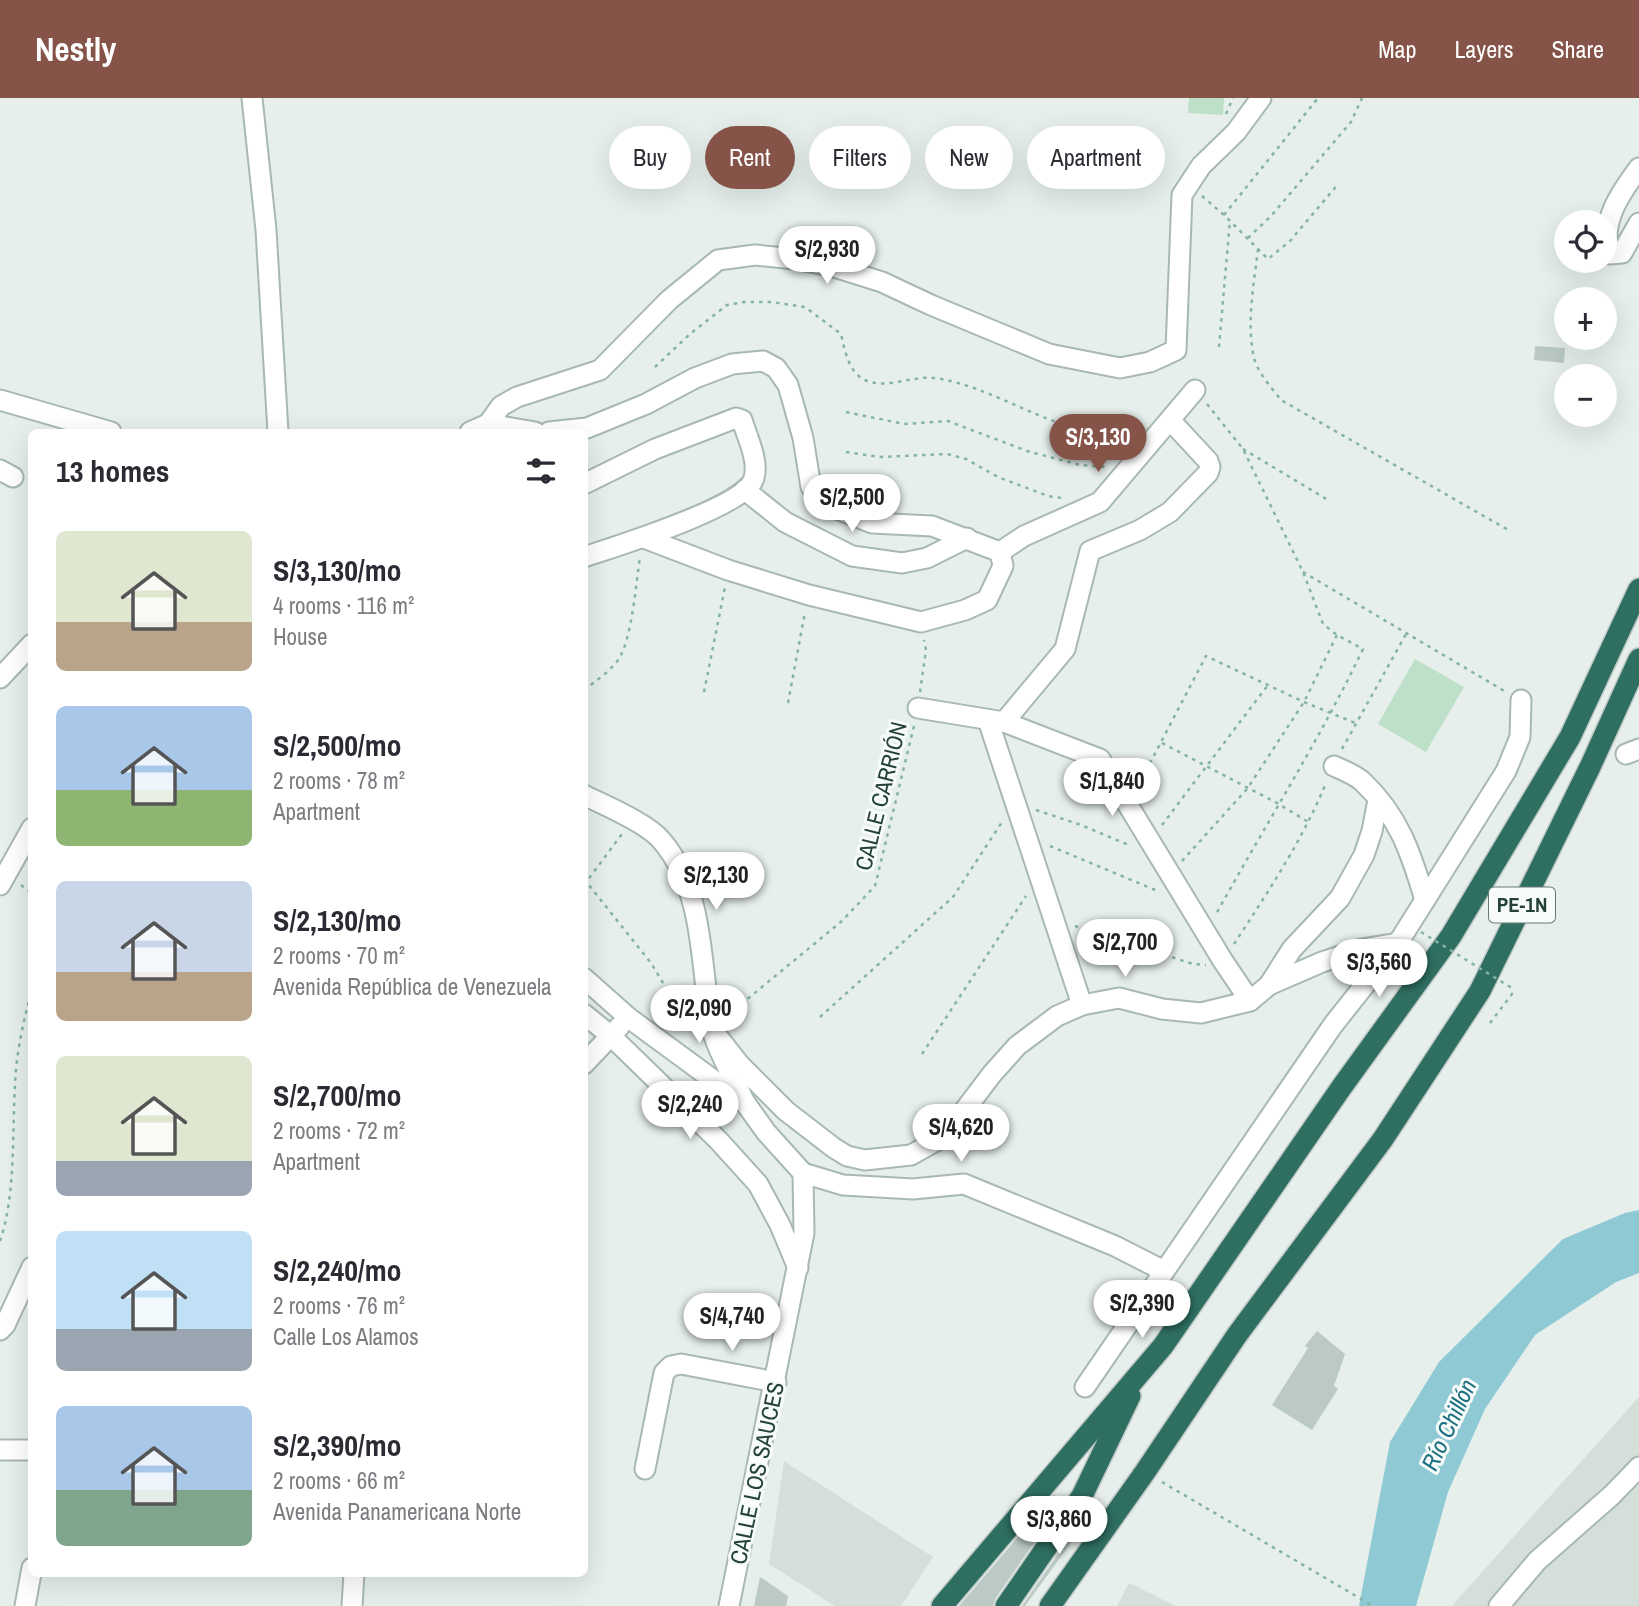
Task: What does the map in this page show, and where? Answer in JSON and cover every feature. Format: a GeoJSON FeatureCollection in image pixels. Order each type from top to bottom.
{"type":"FeatureCollection","features":[{"type":"Feature","properties":{"kind":"highway","name":"PE-1N"},"geometry":{"type":"LineString","coordinates":[[942,1606],[1142,1372],[1197,1300],[1341,1088],[1451,936],[1570,737],[1639,589]]}},
{"type":"Feature","properties":{"kind":"highway","name":"PE-1N"},"geometry":{"type":"LineString","coordinates":[[1049,1606],[1146,1472],[1237,1335],[1383,1139],[1480,990],[1590,767],[1639,659]]}},
{"type":"Feature","properties":{"kind":"highway","name":"PE-1N"},"geometry":{"type":"LineString","coordinates":[[1006,1606],[1082,1496],[1142,1372]]}},
{"type":"Feature","properties":{"kind":"street"},"geometry":{"type":"LineString","coordinates":[[252,98],[266,230],[278,429]]}},
{"type":"Feature","properties":{"kind":"street"},"geometry":{"type":"LineString","coordinates":[[477,429],[488,424],[500,406],[517,397],[600,370],[669,300],[718,260],[755,255],[831,266],[882,282],[931,306],[1049,354],[1120,368],[1150,362],[1176,350],[1182,195],[1202,166],[1236,132],[1261,98]]}},
{"type":"Feature","properties":{"kind":"street"},"geometry":{"type":"LineString","coordinates":[[1639,168],[1620,192],[1608,224],[1606,242],[1610,254],[1622,253],[1639,223]]}},
{"type":"Feature","properties":{"kind":"street"},"geometry":{"type":"LineString","coordinates":[[578,429],[587,428],[646,404],[732,364],[763,361],[776,368],[788,386],[803,438],[811,487],[832,507],[872,523],[932,526],[1000,552]]}},
{"type":"Feature","properties":{"kind":"street"},"geometry":{"type":"LineString","coordinates":[[1000,552],[1024,537],[1100,502],[1195,390]]}},
{"type":"Feature","properties":{"kind":"street"},"geometry":{"type":"LineString","coordinates":[[0,400],[101,429]]}},
{"type":"Feature","properties":{"kind":"street"},"geometry":{"type":"LineString","coordinates":[[588,482],[655,449],[736,418],[742,420],[756,470],[754,482],[745,490],[693,519],[588,556]]}},
{"type":"Feature","properties":{"kind":"street"},"geometry":{"type":"LineString","coordinates":[[996,721],[1065,649],[1090,551],[1140,530],[1170,512],[1208,473],[1208,461],[1170,420]]}},
{"type":"Feature","properties":{"kind":"street"},"geometry":{"type":"LineString","coordinates":[[488,424],[518,429]]}},
{"type":"Feature","properties":{"kind":"street"},"geometry":{"type":"LineString","coordinates":[[745,490],[785,522],[852,556],[902,564],[927,558],[967,538]]}},
{"type":"Feature","properties":{"kind":"street"},"geometry":{"type":"LineString","coordinates":[[644,538],[728,570],[809,595],[921,622],[965,610],[987,600],[1003,566],[1000,552]]}},
{"type":"Feature","properties":{"kind":"street"},"geometry":{"type":"LineString","coordinates":[[0,678],[28,648]]}},
{"type":"Feature","properties":{"kind":"street"},"geometry":{"type":"LineString","coordinates":[[1086,1387],[1333,1025],[1398,943],[1426,900],[1506,771],[1520,737],[1521,700]]}},
{"type":"Feature","properties":{"kind":"street"},"geometry":{"type":"LineString","coordinates":[[918,708],[996,721],[1100,759],[1250,1001]]}},
{"type":"Feature","properties":{"kind":"street"},"geometry":{"type":"LineString","coordinates":[[996,721],[1014,803],[1082,1005]]}},
{"type":"Feature","properties":{"kind":"street"},"geometry":{"type":"LineString","coordinates":[[1334,766],[1361,780],[1394,819],[1409,847],[1426,900]]}},
{"type":"Feature","properties":{"kind":"street"},"geometry":{"type":"LineString","coordinates":[[588,797],[632,820],[661,840],[681,870],[696,915],[711,1028],[746,1104],[766,1132],[803,1173],[843,1185],[913,1189],[964,1184],[1115,1246],[1164,1271]]}},
{"type":"Feature","properties":{"kind":"street"},"geometry":{"type":"LineString","coordinates":[[1269,985],[1292,949],[1340,898],[1364,855],[1378,800]]}},
{"type":"Feature","properties":{"kind":"street"},"geometry":{"type":"LineString","coordinates":[[0,885],[28,835]]}},
{"type":"Feature","properties":{"kind":"street"},"geometry":{"type":"LineString","coordinates":[[711,1028],[740,1065],[786,1111],[834,1148],[847,1156],[865,1160],[911,1155],[944,1136],[1017,1046],[1057,1016],[1082,1005],[1119,998],[1162,1009],[1201,1013],[1250,1001],[1269,985],[1322,962],[1362,949],[1398,943]]}},
{"type":"Feature","properties":{"kind":"street"},"geometry":{"type":"LineString","coordinates":[[588,982],[629,1018],[746,1104]]}},
{"type":"Feature","properties":{"kind":"street"},"geometry":{"type":"LineString","coordinates":[[588,1017],[611,1036],[719,1141],[758,1184],[780,1225],[798,1268]]}},
{"type":"Feature","properties":{"kind":"street"},"geometry":{"type":"LineString","coordinates":[[588,1060],[629,1018]]}},
{"type":"Feature","properties":{"kind":"street","name":"CALLE LOS SAUCES"},"geometry":{"type":"LineString","coordinates":[[729,1606],[804,1233],[803,1173]]}},
{"type":"Feature","properties":{"kind":"street"},"geometry":{"type":"LineString","coordinates":[[0,1330],[5,1325],[28,1275]]}},
{"type":"Feature","properties":{"kind":"street"},"geometry":{"type":"LineString","coordinates":[[645,1469],[664,1373],[671,1366],[681,1364],[776,1382]]}},
{"type":"Feature","properties":{"kind":"street"},"geometry":{"type":"LineString","coordinates":[[0,1450],[28,1450]]}},
{"type":"Feature","properties":{"kind":"street"},"geometry":{"type":"LineString","coordinates":[[1499,1606],[1538,1561],[1639,1467]]}},
{"type":"Feature","properties":{"kind":"street"},"geometry":{"type":"LineString","coordinates":[[24,1606],[30,1577]]}},
{"type":"Feature","properties":{"kind":"street"},"geometry":{"type":"LineString","coordinates":[[352,1606],[354,1577]]}},
{"type":"Feature","properties":{"kind":"path"},"geometry":{"type":"LineString","coordinates":[[1224,215],[1318,98]]}},
{"type":"Feature","properties":{"kind":"path"},"geometry":{"type":"LineString","coordinates":[[1248,238],[1271,216],[1351,122],[1362,98]]}},
{"type":"Feature","properties":{"kind":"path"},"geometry":{"type":"LineString","coordinates":[[1189,186],[1230,220],[1268,259],[1290,241],[1339,183]]}},
{"type":"Feature","properties":{"kind":"path"},"geometry":{"type":"LineString","coordinates":[[1219,347],[1230,220]]}},
{"type":"Feature","properties":{"kind":"path"},"geometry":{"type":"LineString","coordinates":[[1258,249],[1252,321],[1253,356],[1281,400],[1510,531]]}},
{"type":"Feature","properties":{"kind":"path"},"geometry":{"type":"LineString","coordinates":[[655,367],[690,334],[727,305],[772,302],[806,307],[841,334],[847,358],[864,380],[878,383],[933,378],[965,386],[1072,427],[1151,442]]}},
{"type":"Feature","properties":{"kind":"path"},"geometry":{"type":"LineString","coordinates":[[1195,390],[1243,449],[1303,572],[1323,624],[1363,649],[1331,714],[1277,803],[1206,931]]}},
{"type":"Feature","properties":{"kind":"path"},"geometry":{"type":"LineString","coordinates":[[846,412],[904,424],[948,421],[1027,451],[1080,465],[1129,469]]}},
{"type":"Feature","properties":{"kind":"path"},"geometry":{"type":"LineString","coordinates":[[1243,449],[1328,500]]}},
{"type":"Feature","properties":{"kind":"path"},"geometry":{"type":"LineString","coordinates":[[846,452],[880,457],[947,453],[966,459],[998,477],[1048,496],[1062,498]]}},
{"type":"Feature","properties":{"kind":"path"},"geometry":{"type":"LineString","coordinates":[[588,687],[604,676],[619,658],[628,631],[644,538]]}},
{"type":"Feature","properties":{"kind":"path"},"geometry":{"type":"LineString","coordinates":[[704,692],[728,570]]}},
{"type":"Feature","properties":{"kind":"path"},"geometry":{"type":"LineString","coordinates":[[1303,572],[1521,700]]}},
{"type":"Feature","properties":{"kind":"path"},"geometry":{"type":"LineString","coordinates":[[788,703],[809,595]]}},
{"type":"Feature","properties":{"kind":"path","name":"CALLE CARRIÓN"},"geometry":{"type":"LineString","coordinates":[[711,1028],[842,921],[875,886],[918,708],[926,650],[921,622]]}},
{"type":"Feature","properties":{"kind":"path"},"geometry":{"type":"LineString","coordinates":[[1052,918],[1193,964],[1213,965],[1223,961],[1310,823],[1355,723],[1406,634]]}},
{"type":"Feature","properties":{"kind":"path"},"geometry":{"type":"LineString","coordinates":[[1160,858],[1247,789],[1304,702],[1337,635]]}},
{"type":"Feature","properties":{"kind":"path"},"geometry":{"type":"LineString","coordinates":[[1127,804],[1162,743],[1206,656],[1355,723]]}},
{"type":"Feature","properties":{"kind":"path"},"geometry":{"type":"LineString","coordinates":[[1160,858],[1206,766],[1268,684]]}},
{"type":"Feature","properties":{"kind":"path"},"geometry":{"type":"LineString","coordinates":[[1162,743],[1310,823]]}},
{"type":"Feature","properties":{"kind":"path"},"geometry":{"type":"LineString","coordinates":[[820,1017],[953,897],[1014,803],[1081,825],[1160,858]]}},
{"type":"Feature","properties":{"kind":"path"},"geometry":{"type":"LineString","coordinates":[[588,878],[632,820]]}},
{"type":"Feature","properties":{"kind":"path"},"geometry":{"type":"LineString","coordinates":[[1024,835],[1188,903]]}},
{"type":"Feature","properties":{"kind":"path"},"geometry":{"type":"LineString","coordinates":[[922,1054],[1039,877]]}},
{"type":"Feature","properties":{"kind":"path"},"geometry":{"type":"LineString","coordinates":[[588,886],[651,962],[668,993],[711,1028]]}},
{"type":"Feature","properties":{"kind":"path"},"geometry":{"type":"LineString","coordinates":[[1421,932],[1515,990],[1490,1023]]}},
{"type":"Feature","properties":{"kind":"path"},"geometry":{"type":"LineString","coordinates":[[0,1241],[14,1137],[15,1083],[21,1034],[28,1005]]}},
{"type":"Feature","properties":{"kind":"path"},"geometry":{"type":"LineString","coordinates":[[1146,1472],[1373,1606]]}},
{"type":"Feature","properties":{"kind":"shaded area"},"geometry":{"type":"Polygon","coordinates":[[[1639,1397],[1639,1606],[1453,1606],[1456,1601],[1639,1397]]]}},
{"type":"Feature","properties":{"kind":"shaded area"},"geometry":{"type":"Polygon","coordinates":[[[784,1461],[933,1557],[901,1606],[835,1606],[769,1564],[784,1461]]]}},
{"type":"Feature","properties":{"kind":"shaded area"},"geometry":{"type":"Polygon","coordinates":[[[1129,1583],[1175,1606],[1117,1606],[1129,1583]]]}},
{"type":"Feature","properties":{"kind":"green space"},"geometry":{"type":"Polygon","coordinates":[[[1189,98],[1224,98],[1223,115],[1188,113],[1189,98]]]}},
{"type":"Feature","properties":{"kind":"green space"},"geometry":{"type":"Polygon","coordinates":[[[1415,659],[1464,687],[1426,752],[1378,724],[1415,659]]]}},
{"type":"Feature","properties":{"kind":"water","name":"Río Chillón"},"geometry":{"type":"Polygon","coordinates":[[[1639,1210],[1639,1273],[1616,1282],[1535,1335],[1485,1409],[1448,1492],[1416,1606],[1359,1606],[1390,1442],[1439,1362],[1563,1239],[1625,1213],[1639,1210]]]}},
{"type":"Feature","properties":{"kind":"building"},"geometry":{"type":"Polygon","coordinates":[[[1535,346],[1565,350],[1564,363],[1534,360],[1535,346]]]}},
{"type":"Feature","properties":{"kind":"building"},"geometry":{"type":"Polygon","coordinates":[[[1317,1331],[1345,1354],[1334,1386],[1338,1389],[1312,1430],[1272,1405],[1308,1348],[1305,1346],[1317,1331]]]}},
{"type":"Feature","properties":{"kind":"building"},"geometry":{"type":"Polygon","coordinates":[[[1054,1495],[1063,1501],[995,1599],[993,1606],[959,1606],[1054,1495]]]}},
{"type":"Feature","properties":{"kind":"building"},"geometry":{"type":"Polygon","coordinates":[[[1085,1515],[1089,1518],[1025,1606],[1022,1606],[1085,1515]]]}},
{"type":"Feature","properties":{"kind":"building"},"geometry":{"type":"Polygon","coordinates":[[[760,1577],[788,1596],[786,1606],[754,1606],[760,1577]]]}}]}
